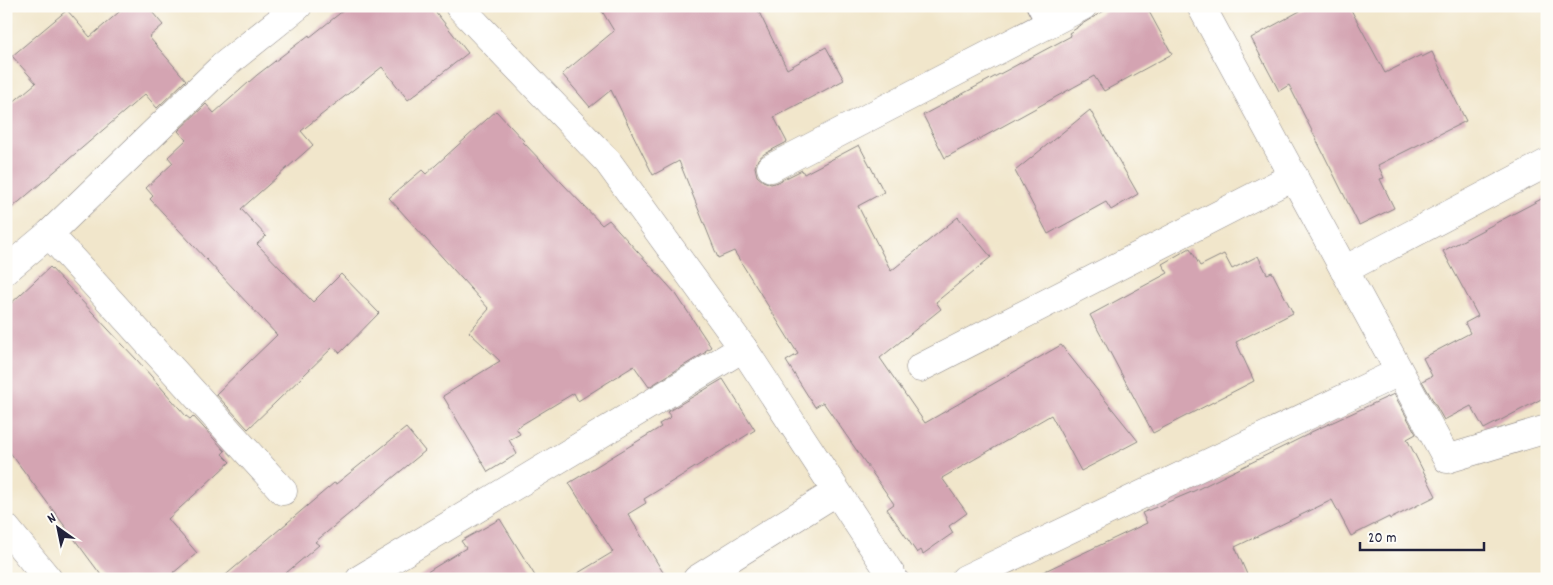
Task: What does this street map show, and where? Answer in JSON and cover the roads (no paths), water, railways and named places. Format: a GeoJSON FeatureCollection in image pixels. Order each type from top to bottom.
{"type":"FeatureCollection","features":[{"type":"Feature","properties":{"kind":"street"},"geometry":{"type":"LineString","coordinates":[[6,270],[49,234],[222,67],[298,6]]}},
{"type":"Feature","properties":{"kind":"street"},"geometry":{"type":"LineString","coordinates":[[459,6],[608,162],[743,348],[894,579]]}},
{"type":"Feature","properties":{"kind":"street"},"geometry":{"type":"LineString","coordinates":[[771,168],[1042,16],[1083,6]]}},
{"type":"Feature","properties":{"kind":"street"},"geometry":{"type":"LineString","coordinates":[[1201,6],[1446,459],[1547,429]]}},
{"type":"Feature","properties":{"kind":"street"},"geometry":{"type":"LineString","coordinates":[[1344,270],[1547,163]]}},
{"type":"Feature","properties":{"kind":"street"},"geometry":{"type":"LineString","coordinates":[[920,368],[1294,176]]}},
{"type":"Feature","properties":{"kind":"street"},"geometry":{"type":"LineString","coordinates":[[49,234],[283,491]]}},
{"type":"Feature","properties":{"kind":"street"},"geometry":{"type":"LineString","coordinates":[[360,579],[743,348]]}},
{"type":"Feature","properties":{"kind":"street"},"geometry":{"type":"LineString","coordinates":[[965,579],[1399,372]]}},
{"type":"Feature","properties":{"kind":"street"},"geometry":{"type":"LineString","coordinates":[[697,579],[836,492]]}},
{"type":"Feature","properties":{"kind":"street"},"geometry":{"type":"LineString","coordinates":[[6,528],[48,579]]}}]}
